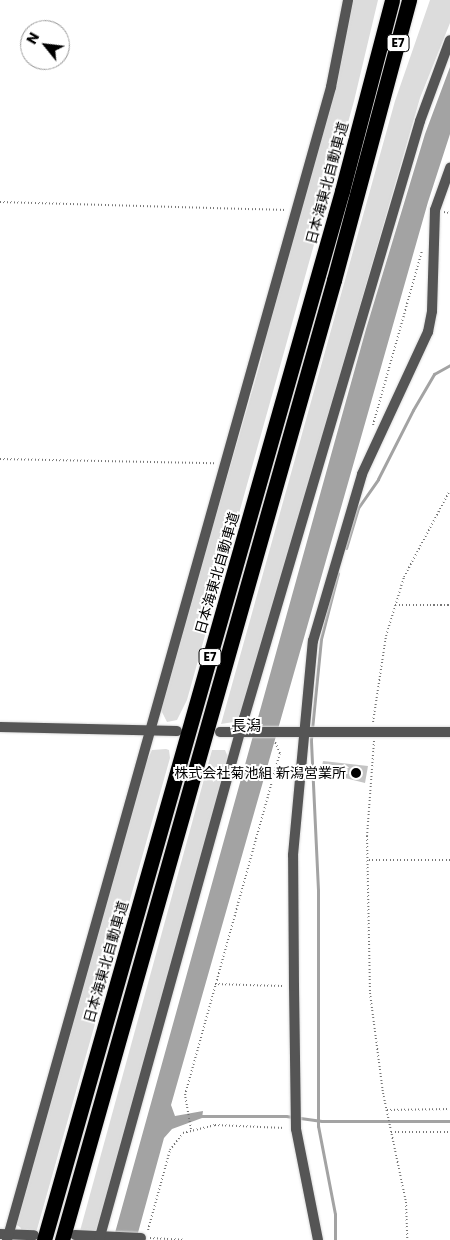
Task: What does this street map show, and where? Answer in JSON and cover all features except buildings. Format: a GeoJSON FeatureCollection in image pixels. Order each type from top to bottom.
{"type":"FeatureCollection","features":[{"type":"Feature","properties":{"kind":"highway"},"geometry":{"type":"LineString","coordinates":[[374,74],[386,0]]}},
{"type":"Feature","properties":{"kind":"highway","name":"日本海東北自動車道"},"geometry":{"type":"LineString","coordinates":[[39,1237],[374,74],[392,0]]}},
{"type":"Feature","properties":{"kind":"highway","name":"E7"},"geometry":{"type":"LineString","coordinates":[[68,1237],[387,86],[409,0]]}},
{"type":"Feature","properties":{"kind":"highway"},"geometry":{"type":"LineString","coordinates":[[387,86],[415,0]]}},
{"type":"Feature","properties":{"kind":"street"},"geometry":{"type":"LineString","coordinates":[[39,1237],[5,1236],[151,732],[331,87],[348,0]]}},
{"type":"Feature","properties":{"kind":"street"},"geometry":{"type":"LineString","coordinates":[[103,1239],[242,731],[420,121],[450,40]]}},
{"type":"Feature","properties":{"kind":"street"},"geometry":{"type":"LineString","coordinates":[[318,1240],[296,1127],[293,855],[315,632],[346,521],[373,444],[428,332],[432,311],[435,210],[450,168]]}},
{"type":"Feature","properties":{"kind":"street"},"geometry":{"type":"LineString","coordinates":[[0,727],[151,732],[177,731]]}},
{"type":"Feature","properties":{"kind":"street"},"geometry":{"type":"LineString","coordinates":[[220,732],[450,732]]}},
{"type":"Feature","properties":{"kind":"street"},"geometry":{"type":"LineString","coordinates":[[68,1237],[144,1239]]}},
{"type":"Feature","properties":{"kind":"path"},"geometry":{"type":"LineString","coordinates":[[0,202],[296,211]]}},
{"type":"Feature","properties":{"kind":"path"},"geometry":{"type":"LineString","coordinates":[[373,444],[373,422],[424,248]]}},
{"type":"Feature","properties":{"kind":"path"},"geometry":{"type":"LineString","coordinates":[[0,459],[226,463]]}},
{"type":"Feature","properties":{"kind":"path"},"geometry":{"type":"LineString","coordinates":[[407,1240],[406,1202],[386,1110],[370,993],[369,860],[367,836],[374,732],[373,718],[395,605],[410,561],[450,490]]}},
{"type":"Feature","properties":{"kind":"path"},"geometry":{"type":"LineString","coordinates":[[395,605],[450,605]]}},
{"type":"Feature","properties":{"kind":"path"},"geometry":{"type":"LineString","coordinates":[[191,1129],[185,1095],[280,752],[277,745]]}},
{"type":"Feature","properties":{"kind":"path"},"geometry":{"type":"LineString","coordinates":[[369,860],[450,860]]}},
{"type":"Feature","properties":{"kind":"path"},"geometry":{"type":"LineString","coordinates":[[215,984],[294,986]]}},
{"type":"Feature","properties":{"kind":"path"},"geometry":{"type":"LineString","coordinates":[[386,1110],[450,1109]]}},
{"type":"Feature","properties":{"kind":"path"},"geometry":{"type":"LineString","coordinates":[[184,1240],[144,1239],[170,1150],[191,1129],[215,1125],[296,1127]]}},
{"type":"Feature","properties":{"kind":"path"},"geometry":{"type":"LineString","coordinates":[[391,1132],[450,1132]]}},
{"type":"Feature","properties":{"kind":"shaded area"},"geometry":{"type":"Polygon","coordinates":[[[350,0],[378,0],[354,101],[187,700],[177,720],[167,722],[160,708],[262,357],[267,322],[350,0]]]}},
{"type":"Feature","properties":{"kind":"shaded area"},"geometry":{"type":"Polygon","coordinates":[[[430,0],[450,0],[450,23],[420,98],[240,721],[221,724],[395,101],[430,0]]]}},
{"type":"Feature","properties":{"kind":"shaded area"},"geometry":{"type":"Polygon","coordinates":[[[450,67],[450,134],[428,202],[171,1105],[175,1116],[203,1111],[202,1118],[172,1129],[164,1138],[136,1240],[113,1240],[366,329],[425,134],[450,67]]]}},
{"type":"Feature","properties":{"kind":"shaded area"},"geometry":{"type":"Polygon","coordinates":[[[152,750],[169,750],[170,758],[34,1240],[18,1240],[21,1228],[9,1219],[145,765],[152,750]]]}},
{"type":"Feature","properties":{"kind":"shaded area"},"geometry":{"type":"Polygon","coordinates":[[[212,750],[225,750],[230,762],[105,1216],[96,1230],[80,1231],[212,750]]]}},
{"type":"Feature","properties":{"kind":"waterway"},"geometry":{"type":"LineString","coordinates":[[346,548],[358,508],[378,479],[413,410],[434,374],[450,365]]}},
{"type":"Feature","properties":{"kind":"waterway"},"geometry":{"type":"LineString","coordinates":[[335,1240],[335,1214],[318,1126],[318,890],[311,739],[321,639],[338,573]]}},
{"type":"Feature","properties":{"kind":"waterway"},"geometry":{"type":"LineString","coordinates":[[199,1116],[286,1116],[322,1121],[450,1121]]}},
{"type":"Feature","properties":{"kind":"place","name":"株式会社菊池組 新潟営業所"},"geometry":{"type":"Point","coordinates":[356,773]}},
{"type":"Feature","properties":{"kind":"district","name":"長潟"},"geometry":{"type":"Point","coordinates":[246,726]}}]}
